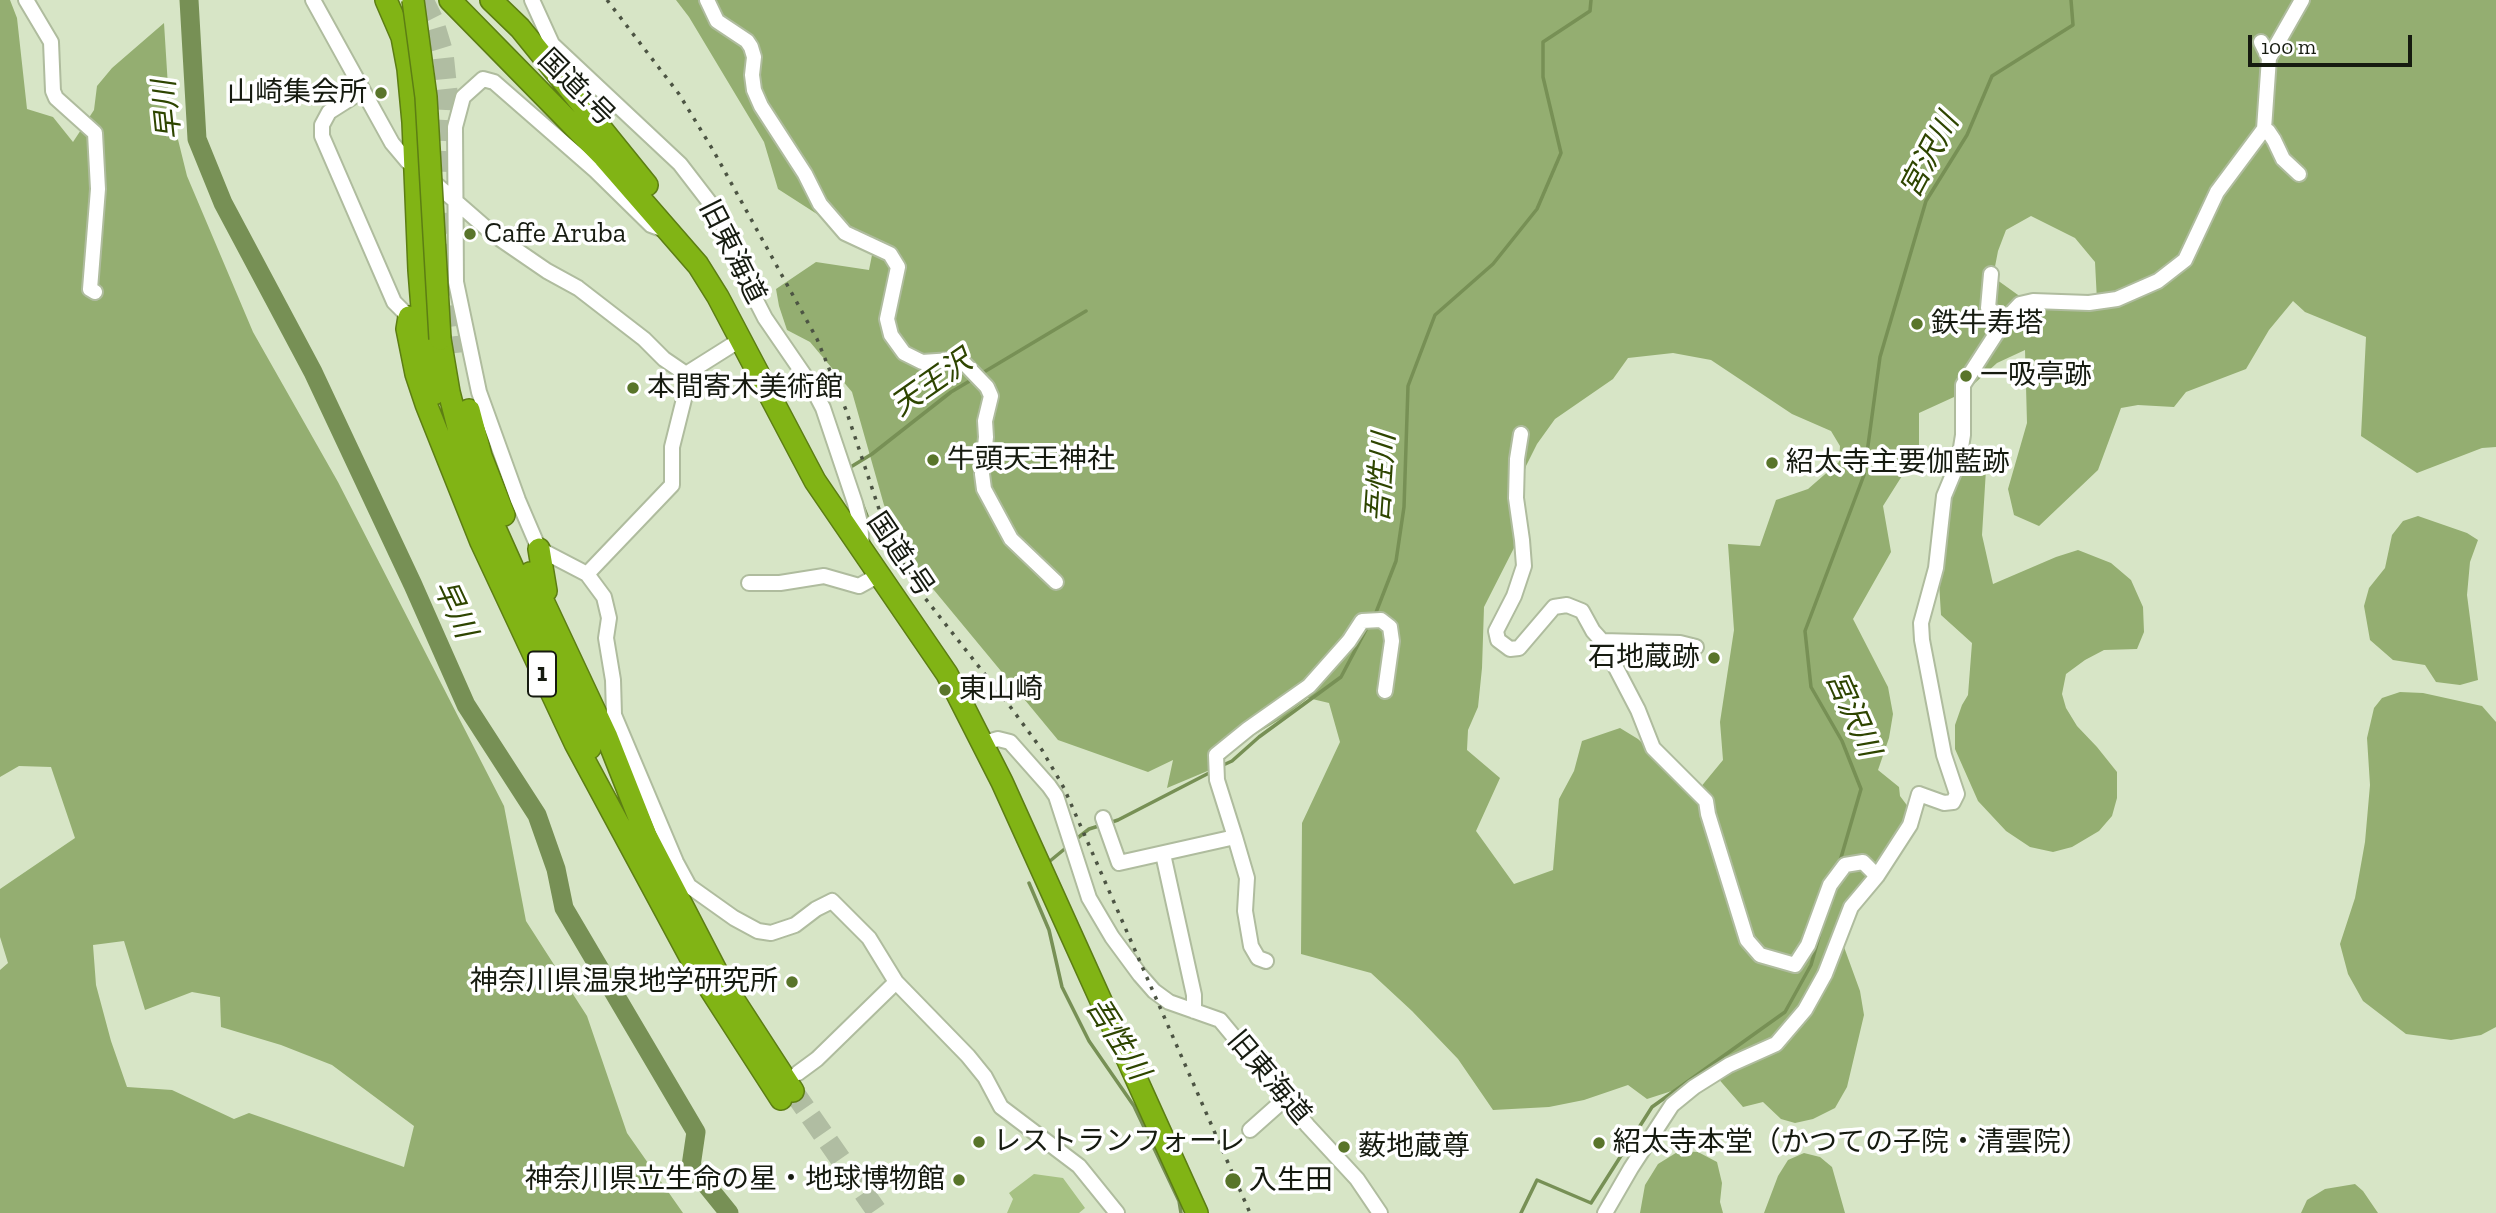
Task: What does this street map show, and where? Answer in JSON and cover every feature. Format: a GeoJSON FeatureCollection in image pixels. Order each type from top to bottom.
{"type":"FeatureCollection","features":[{"type":"Feature","properties":{"kind":"highway","name":"1"},"geometry":{"type":"LineString","coordinates":[[386,0],[402,37],[408,69],[424,334],[449,457]]}},
{"type":"Feature","properties":{"kind":"highway","name":"1"},"geometry":{"type":"LineString","coordinates":[[413,0],[426,97],[440,339],[449,392],[462,443],[478,488],[576,709],[595,763],[651,884]]}},
{"type":"Feature","properties":{"kind":"highway","name":"国道1号"},"geometry":{"type":"LineString","coordinates":[[450,0],[604,157],[698,265],[815,481],[947,674],[984,743],[1197,1213]]}},
{"type":"Feature","properties":{"kind":"highway"},"geometry":{"type":"LineString","coordinates":[[491,0],[528,36],[665,207],[683,234],[698,265]]}},
{"type":"Feature","properties":{"kind":"highway","name":"1"},"geometry":{"type":"LineString","coordinates":[[413,317],[407,329],[416,374],[426,404],[481,542],[575,743],[694,964],[790,1088]]}},
{"type":"Feature","properties":{"kind":"highway","name":"1"},"geometry":{"type":"LineString","coordinates":[[456,353],[481,456],[505,517],[607,737],[645,833]]}},
{"type":"Feature","properties":{"kind":"highway","name":"1"},"geometry":{"type":"LineString","coordinates":[[539,549],[552,617]]}},
{"type":"Feature","properties":{"kind":"highway","name":"1"},"geometry":{"type":"LineString","coordinates":[[576,709],[607,760],[721,980],[790,1088]]}},
{"type":"Feature","properties":{"kind":"street"},"geometry":{"type":"LineString","coordinates":[[26,0],[51,43],[53,91],[56,98],[95,133],[98,189],[90,289],[95,292]]}},
{"type":"Feature","properties":{"kind":"street"},"geometry":{"type":"LineString","coordinates":[[313,0],[392,143],[408,162]]}},
{"type":"Feature","properties":{"kind":"street","name":"旧東海道"},"geometry":{"type":"LineString","coordinates":[[532,0],[552,44],[680,164],[720,216],[744,277],[765,318],[811,385],[823,408],[855,503],[862,547]]}},
{"type":"Feature","properties":{"kind":"street"},"geometry":{"type":"LineString","coordinates":[[707,0],[717,21],[747,41],[751,47],[754,57],[754,90],[761,106],[805,174],[820,204],[845,233],[890,254],[898,267],[887,319],[891,335],[904,353],[922,362],[963,362],[987,387],[991,396],[985,421],[982,474],[984,489],[1011,538],[1056,582]]}},
{"type":"Feature","properties":{"kind":"street"},"geometry":{"type":"LineString","coordinates":[[1605,1213],[1672,1105],[1729,1065],[1776,1044],[1805,1010],[1825,974],[1851,907],[1877,876],[1910,825],[1919,794],[1944,803],[1953,802],[1957,794],[1944,755],[1921,623],[1936,568],[1944,496],[1959,460],[1963,385],[2005,320],[2020,304],[2033,301],[2089,303],[2117,299],[2146,288],[2171,273],[2185,260],[2217,192],[2264,129],[2269,58],[2302,0]]}},
{"type":"Feature","properties":{"kind":"street"},"geometry":{"type":"LineString","coordinates":[[2261,42],[2269,58]]}},
{"type":"Feature","properties":{"kind":"street"},"geometry":{"type":"LineString","coordinates":[[672,233],[651,225],[526,108],[488,79],[482,79],[463,97],[455,127],[456,282],[479,392],[494,439],[539,549],[587,574],[604,597],[609,618],[606,638],[613,680],[614,715],[677,862],[689,886],[734,918],[758,931],[771,933],[796,925],[816,909],[832,901],[869,938],[896,982],[968,1056],[985,1077],[1001,1107],[1079,1167],[1117,1213]]}},
{"type":"Feature","properties":{"kind":"street"},"geometry":{"type":"LineString","coordinates":[[362,91],[328,113],[322,125],[322,136],[394,302],[413,317]]}},
{"type":"Feature","properties":{"kind":"street"},"geometry":{"type":"LineString","coordinates":[[2264,129],[2268,131],[2283,159],[2299,174]]}},
{"type":"Feature","properties":{"kind":"street"},"geometry":{"type":"LineString","coordinates":[[439,186],[492,234],[578,288],[644,339],[664,359],[687,374]]}},
{"type":"Feature","properties":{"kind":"street"},"geometry":{"type":"LineString","coordinates":[[1992,274],[1988,308],[2005,320]]}},
{"type":"Feature","properties":{"kind":"street"},"geometry":{"type":"LineString","coordinates":[[447,318],[463,316]]}},
{"type":"Feature","properties":{"kind":"street"},"geometry":{"type":"LineString","coordinates":[[687,374],[740,340]]}},
{"type":"Feature","properties":{"kind":"street"},"geometry":{"type":"LineString","coordinates":[[587,574],[672,485],[672,447],[687,387],[687,374]]}},
{"type":"Feature","properties":{"kind":"street"},"geometry":{"type":"LineString","coordinates":[[1521,434],[1516,498],[1524,566],[1514,596],[1496,631],[1498,640],[1510,649],[1519,648],[1554,607],[1567,605],[1582,611],[1602,641],[1638,710],[1653,748],[1706,801],[1747,940],[1760,955],[1795,965],[1808,945],[1830,885],[1845,865],[1863,862],[1877,876]]}},
{"type":"Feature","properties":{"kind":"street"},"geometry":{"type":"LineString","coordinates":[[748,583],[780,583],[824,576],[859,586],[879,575]]}},
{"type":"Feature","properties":{"kind":"street"},"geometry":{"type":"LineString","coordinates":[[1266,961],[1258,958],[1251,946],[1245,911],[1247,878],[1217,780],[1216,755],[1309,686],[1349,641],[1362,621],[1381,620],[1390,627],[1392,641],[1385,691]]}},
{"type":"Feature","properties":{"kind":"street"},"geometry":{"type":"LineString","coordinates":[[1602,641],[1680,643],[1696,647]]}},
{"type":"Feature","properties":{"kind":"street","name":"旧東海道"},"geometry":{"type":"LineString","coordinates":[[984,743],[998,739],[1010,742],[1056,796],[1089,898],[1112,937],[1154,991],[1170,1002],[1220,1020],[1357,1179],[1380,1213]]}},
{"type":"Feature","properties":{"kind":"street"},"geometry":{"type":"LineString","coordinates":[[1103,818],[1119,863],[1235,837]]}},
{"type":"Feature","properties":{"kind":"street"},"geometry":{"type":"LineString","coordinates":[[1163,854],[1195,995],[1194,1011]]}},
{"type":"Feature","properties":{"kind":"street"},"geometry":{"type":"LineString","coordinates":[[790,1088],[896,982]]}},
{"type":"Feature","properties":{"kind":"street"},"geometry":{"type":"LineString","coordinates":[[1250,1130],[1286,1098]]}},
{"type":"Feature","properties":{"kind":"green space"},"geometry":{"type":"Polygon","coordinates":[[[0,0],[10,0],[17,18],[27,109],[53,117],[73,142],[94,110],[97,86],[112,68],[164,23],[169,103],[187,176],[253,332],[338,482],[504,806],[526,921],[587,1016],[627,1133],[683,1213],[0,1213],[0,970],[8,963],[0,937],[0,889],[75,838],[51,767],[19,766],[0,777],[0,0]],[[124,941],[93,945],[96,985],[127,1087],[172,1090],[234,1119],[249,1113],[404,1167],[414,1126],[332,1065],[281,1045],[221,1027],[220,997],[192,992],[145,1010],[124,941]]]}},
{"type":"Feature","properties":{"kind":"green space"},"geometry":{"type":"Polygon","coordinates":[[[676,0],[2496,0],[2496,447],[2482,448],[2417,473],[2361,436],[2366,337],[2305,312],[2293,301],[2269,330],[2246,369],[2186,392],[2174,407],[2138,405],[2121,408],[2098,470],[2039,526],[2014,515],[2008,489],[2027,423],[2025,350],[1997,363],[1965,392],[1919,413],[1919,449],[1883,506],[1891,552],[1853,619],[1888,687],[1893,714],[1889,738],[1878,770],[1899,787],[1900,796],[1909,808],[1901,831],[1845,910],[1844,947],[1860,991],[1864,1015],[1847,1087],[1835,1108],[1813,1119],[1795,1123],[1781,1119],[1763,1102],[1743,1107],[1716,1076],[1699,1072],[1678,1089],[1647,1099],[1628,1085],[1584,1100],[1549,1107],[1493,1110],[1458,1059],[1371,973],[1301,954],[1302,823],[1340,742],[1329,703],[1308,698],[1284,717],[1244,741],[1217,767],[1167,788],[1173,760],[1148,772],[1058,740],[924,578],[884,505],[852,392],[810,342],[787,330],[776,289],[816,262],[869,270],[873,250],[778,189],[764,142],[676,0]],[[2031,216],[2006,230],[1998,251],[1993,277],[2032,305],[2097,301],[2095,262],[2075,238],[2031,216]],[[1673,353],[1628,358],[1613,379],[1555,419],[1537,444],[1526,466],[1518,496],[1516,544],[1484,607],[1478,707],[1468,730],[1467,750],[1500,778],[1476,831],[1514,884],[1553,870],[1559,799],[1574,771],[1582,741],[1620,728],[1638,739],[1695,794],[1723,760],[1720,722],[1734,630],[1728,544],[1760,546],[1776,500],[1808,489],[1839,462],[1840,446],[1831,431],[1792,414],[1711,360],[1673,353]]]}},
{"type":"Feature","properties":{"kind":"green space"},"geometry":{"type":"Polygon","coordinates":[[[1987,453],[1982,535],[1993,584],[2078,550],[2111,563],[2131,580],[2143,607],[2144,632],[2137,649],[2104,650],[2066,674],[2062,694],[2066,708],[2077,726],[2117,772],[2117,798],[2112,816],[2099,831],[2072,847],[2053,852],[2030,847],[2006,831],[1978,801],[1955,749],[1955,725],[1968,695],[1972,643],[1941,615],[1937,549],[1948,478],[1987,453]]]}},
{"type":"Feature","properties":{"kind":"green space"},"geometry":{"type":"Polygon","coordinates":[[[2418,516],[2467,533],[2478,540],[2470,562],[2467,595],[2478,680],[2460,685],[2436,682],[2425,665],[2393,660],[2370,640],[2364,606],[2369,588],[2385,568],[2392,535],[2403,521],[2418,516]]]}},
{"type":"Feature","properties":{"kind":"green space"},"geometry":{"type":"Polygon","coordinates":[[[2400,692],[2423,693],[2482,706],[2496,722],[2496,1027],[2481,1035],[2451,1040],[2406,1034],[2363,1001],[2348,974],[2340,944],[2355,898],[2365,842],[2370,785],[2367,738],[2374,708],[2382,698],[2400,692]]]}},
{"type":"Feature","properties":{"kind":"green space"},"geometry":{"type":"Polygon","coordinates":[[[1679,1151],[1698,1152],[1717,1162],[1722,1183],[1720,1202],[1723,1213],[1640,1213],[1645,1185],[1658,1164],[1679,1151]]]}},
{"type":"Feature","properties":{"kind":"green space"},"geometry":{"type":"Polygon","coordinates":[[[1804,1153],[1820,1157],[1832,1167],[1845,1213],[1764,1213],[1778,1176],[1788,1160],[1804,1153]]]}},
{"type":"Feature","properties":{"kind":"green space"},"geometry":{"type":"Polygon","coordinates":[[[1034,1174],[1063,1178],[1085,1208],[1079,1213],[1007,1213],[1013,1199],[1009,1193],[1034,1174]]]}},
{"type":"Feature","properties":{"kind":"green space"},"geometry":{"type":"Polygon","coordinates":[[[2355,1184],[2378,1213],[2301,1213],[2307,1200],[2325,1189],[2355,1184]]]}},
{"type":"Feature","properties":{"kind":"waterway","name":"早川"},"geometry":{"type":"LineString","coordinates":[[189,0],[197,139],[223,203],[313,372],[466,705],[537,815],[556,869],[564,908],[696,1132],[691,1166],[729,1213]]}},
{"type":"Feature","properties":{"kind":"waterway","name":"吾性川"},"geometry":{"type":"LineString","coordinates":[[1375,615],[1396,561],[1404,507],[1408,386],[1435,315],[1493,264],[1537,209],[1561,153],[1543,77],[1543,42],[1590,11],[1591,0]]}},
{"type":"Feature","properties":{"kind":"waterway","name":"宮沢川"},"geometry":{"type":"LineString","coordinates":[[1840,861],[1861,789],[1842,741],[1811,687],[1805,631],[1864,475],[1880,357],[1926,201],[1967,135],[1992,76],[2073,25],[2071,0]]}},
{"type":"Feature","properties":{"kind":"waterway","name":"天王沢"},"geometry":{"type":"LineString","coordinates":[[979,375],[1086,311]]}},
{"type":"Feature","properties":{"kind":"waterway","name":"天王沢"},"geometry":{"type":"LineString","coordinates":[[849,468],[872,454],[951,392],[973,379]]}},
{"type":"Feature","properties":{"kind":"waterway","name":"天王沢"},"geometry":{"type":"LineString","coordinates":[[861,501],[867,516]]}},
{"type":"Feature","properties":{"kind":"waterway","name":"吾性川"},"geometry":{"type":"LineString","coordinates":[[1221,766],[1232,761],[1259,737],[1341,677],[1369,624]]}},
{"type":"Feature","properties":{"kind":"waterway","name":"吾性川"},"geometry":{"type":"LineString","coordinates":[[1109,823],[1211,772]]}},
{"type":"Feature","properties":{"kind":"waterway","name":"吾性川"},"geometry":{"type":"LineString","coordinates":[[1075,840],[1089,829],[1102,825]]}},
{"type":"Feature","properties":{"kind":"waterway","name":"吾性川"},"geometry":{"type":"LineString","coordinates":[[1050,861],[1067,847]]}},
{"type":"Feature","properties":{"kind":"waterway","name":"吾性川"},"geometry":{"type":"LineString","coordinates":[[1029,883],[1049,930],[1062,987],[1089,1041],[1134,1106],[1179,1201],[1181,1213]]}},
{"type":"Feature","properties":{"kind":"waterway","name":"宮沢川"},"geometry":{"type":"LineString","coordinates":[[1521,1213],[1537,1180],[1591,1203],[1652,1107],[1785,1012],[1811,965],[1822,926]]}},
{"type":"Feature","properties":{"kind":"tunnel"},"geometry":{"type":"LineString","coordinates":[[423,0],[433,20],[443,53],[447,91],[443,175],[446,269],[456,353]]}},
{"type":"Feature","properties":{"kind":"tunnel"},"geometry":{"type":"LineString","coordinates":[[793,1091],[878,1213]]}},
{"type":"Feature","properties":{"kind":"railway"},"geometry":{"type":"LineString","coordinates":[[607,0],[679,94],[713,150],[817,339],[846,410],[886,530],[914,584],[1012,709],[1042,750],[1064,788],[1250,1213]]}},
{"type":"Feature","properties":{"kind":"place","name":"山崎集会所"},"geometry":{"type":"Point","coordinates":[381,93]}},
{"type":"Feature","properties":{"kind":"place","name":"Caffe Aruba"},"geometry":{"type":"Point","coordinates":[470,234]}},
{"type":"Feature","properties":{"kind":"place","name":"鉄牛寿塔"},"geometry":{"type":"Point","coordinates":[1917,324]}},
{"type":"Feature","properties":{"kind":"place","name":"一吸亭跡"},"geometry":{"type":"Point","coordinates":[1966,376]}},
{"type":"Feature","properties":{"kind":"place","name":"本間寄木美術館"},"geometry":{"type":"Point","coordinates":[633,388]}},
{"type":"Feature","properties":{"kind":"place","name":"牛頭天王神社"},"geometry":{"type":"Point","coordinates":[933,460]}},
{"type":"Feature","properties":{"kind":"place","name":"紹太寺主要伽藍跡"},"geometry":{"type":"Point","coordinates":[1772,463]}},
{"type":"Feature","properties":{"kind":"place","name":"石地蔵跡"},"geometry":{"type":"Point","coordinates":[1714,658]}},
{"type":"Feature","properties":{"kind":"place","name":"東山崎"},"geometry":{"type":"Point","coordinates":[945,690]}},
{"type":"Feature","properties":{"kind":"place","name":"神奈川県温泉地学研究所"},"geometry":{"type":"Point","coordinates":[792,982]}},
{"type":"Feature","properties":{"kind":"place","name":"レストランフォーレ"},"geometry":{"type":"Point","coordinates":[979,1142]}},
{"type":"Feature","properties":{"kind":"place","name":"紹太寺本堂（かつての子院・清雲院）"},"geometry":{"type":"Point","coordinates":[1599,1143]}},
{"type":"Feature","properties":{"kind":"place","name":"薮地蔵尊"},"geometry":{"type":"Point","coordinates":[1344,1147]}},
{"type":"Feature","properties":{"kind":"place","name":"神奈川県立生命の星・地球博物館"},"geometry":{"type":"Point","coordinates":[959,1180]}},
{"type":"Feature","properties":{"kind":"place","name":"入生田"},"geometry":{"type":"Point","coordinates":[1233,1181]}}]}
